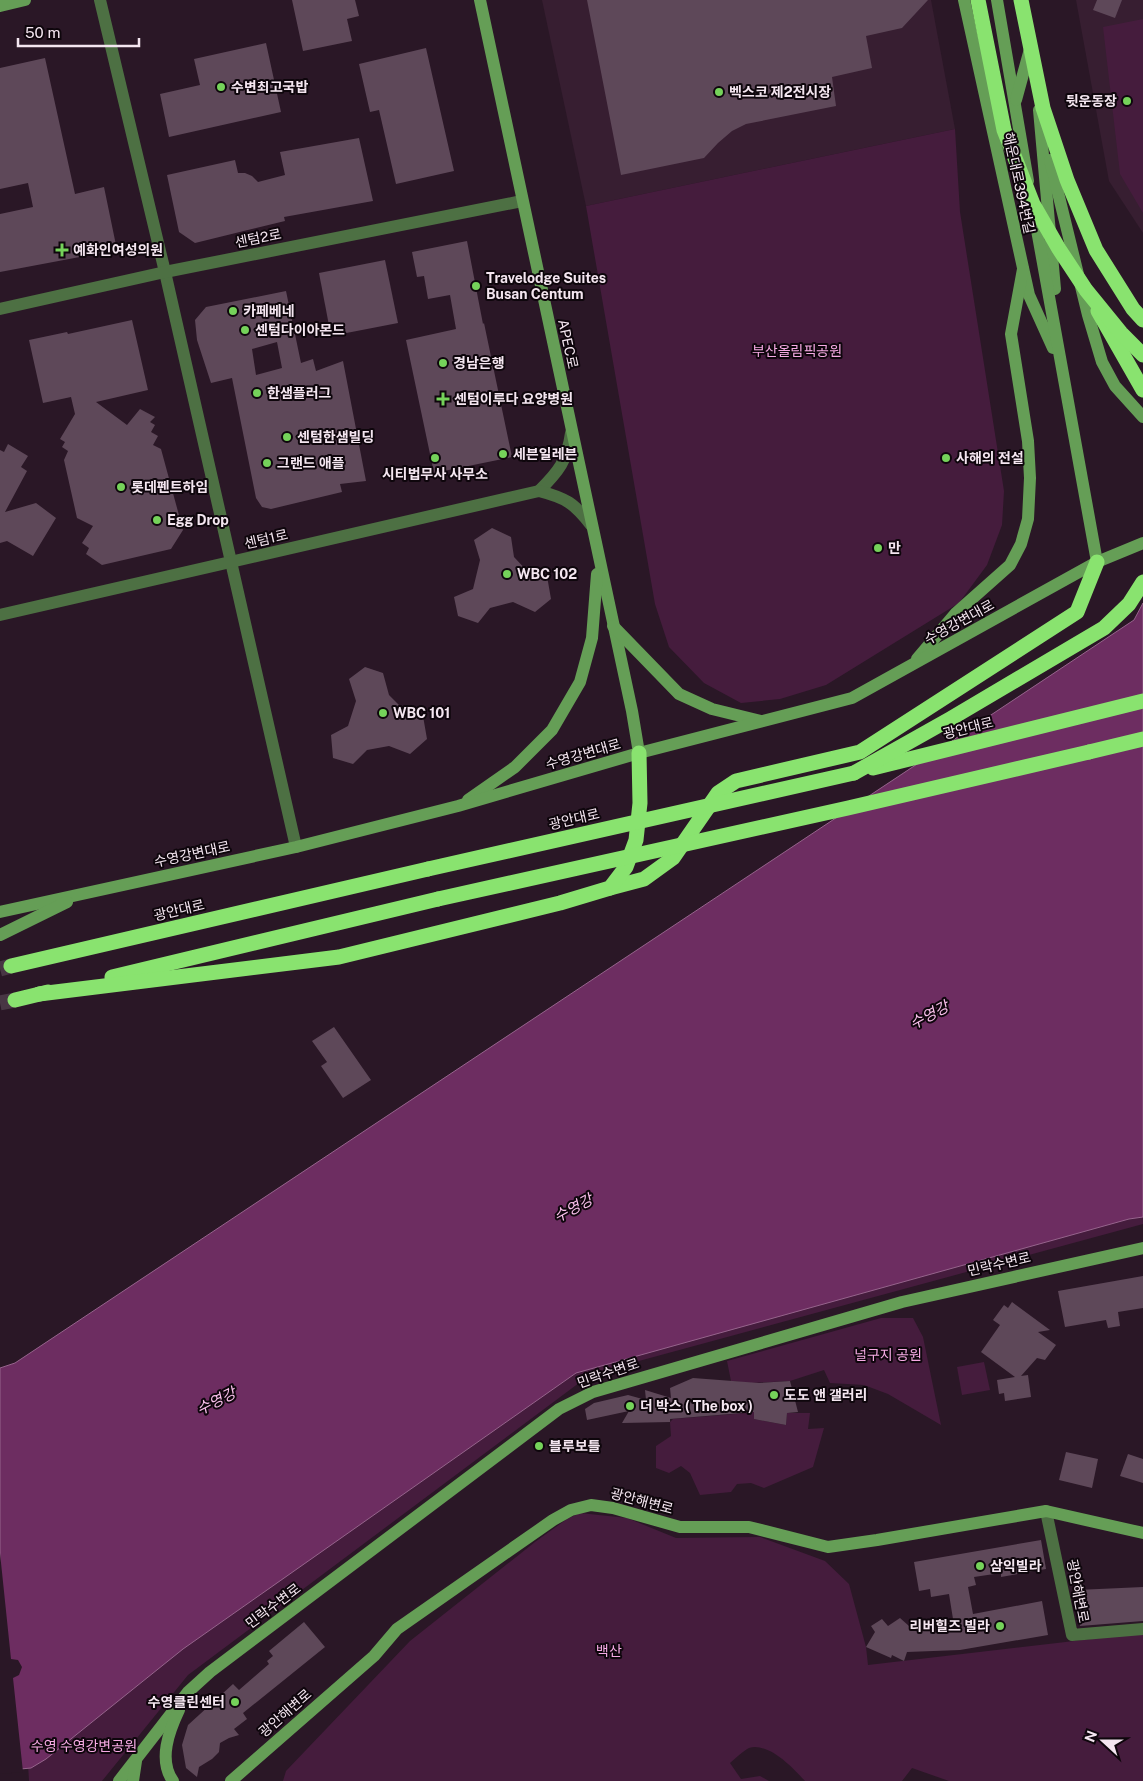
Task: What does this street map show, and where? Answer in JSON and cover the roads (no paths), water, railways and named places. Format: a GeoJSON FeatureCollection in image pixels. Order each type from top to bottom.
{"type":"FeatureCollection","features":[{"type":"Feature","properties":{"kind":"highway"},"geometry":{"type":"LineString","coordinates":[[978,0],[1004,130],[1033,204],[1086,290],[1143,390]]}},
{"type":"Feature","properties":{"kind":"highway"},"geometry":{"type":"LineString","coordinates":[[1022,0],[1043,108],[1066,180],[1096,250],[1133,310],[1143,320]]}},
{"type":"Feature","properties":{"kind":"highway"},"geometry":{"type":"LineString","coordinates":[[1086,290],[1121,333],[1143,355]]}},
{"type":"Feature","properties":{"kind":"highway"},"geometry":{"type":"LineString","coordinates":[[39,994],[339,957],[560,903],[644,879],[673,858],[718,793],[736,781],[860,752],[1077,612],[1097,562]]}},
{"type":"Feature","properties":{"kind":"highway"},"geometry":{"type":"LineString","coordinates":[[854,773],[1104,628],[1129,604],[1143,582]]}},
{"type":"Feature","properties":{"kind":"highway","name":"광안대로"},"geometry":{"type":"LineString","coordinates":[[11,966],[854,773],[1143,701]]}},
{"type":"Feature","properties":{"kind":"highway"},"geometry":{"type":"LineString","coordinates":[[15,1000],[438,899],[848,808],[1143,739]]}},
{"type":"Feature","properties":{"kind":"highway"},"geometry":{"type":"LineString","coordinates":[[610,888],[626,867],[636,840],[640,803],[639,754]]}},
{"type":"Feature","properties":{"kind":"main road"},"geometry":{"type":"LineString","coordinates":[[0,6],[25,0]]}},
{"type":"Feature","properties":{"kind":"main road","name":"APEC로"},"geometry":{"type":"LineString","coordinates":[[480,0],[612,625],[632,711],[639,754]]}},
{"type":"Feature","properties":{"kind":"main road","name":"해운대로394번길"},"geometry":{"type":"LineString","coordinates":[[964,0],[1029,295],[1061,367]]}},
{"type":"Feature","properties":{"kind":"main road","name":"해운대로394번길"},"geometry":{"type":"LineString","coordinates":[[996,0],[1097,562]]}},
{"type":"Feature","properties":{"kind":"main road","name":"해운대로394번길"},"geometry":{"type":"LineString","coordinates":[[1022,0],[1041,122],[1061,367]]}},
{"type":"Feature","properties":{"kind":"main road","name":"해운대로394번길"},"geometry":{"type":"LineString","coordinates":[[1015,105],[1030,49]]}},
{"type":"Feature","properties":{"kind":"main road"},"geometry":{"type":"LineString","coordinates":[[1041,122],[1088,315],[1102,362],[1115,386],[1143,417]]}},
{"type":"Feature","properties":{"kind":"main road"},"geometry":{"type":"LineString","coordinates":[[912,665],[956,613],[1010,565],[1020,544],[1028,519],[1030,478],[1028,441],[1011,334],[1023,269]]}},
{"type":"Feature","properties":{"kind":"main road","name":"수영강변대로"},"geometry":{"type":"LineString","coordinates":[[0,912],[296,847],[458,806],[639,754],[852,698],[1097,562],[1143,543]]}},
{"type":"Feature","properties":{"kind":"main road"},"geometry":{"type":"LineString","coordinates":[[458,806],[515,767],[552,730],[580,682],[592,638],[599,561]]}},
{"type":"Feature","properties":{"kind":"main road"},"geometry":{"type":"LineString","coordinates":[[612,625],[679,694],[712,710],[764,722]]}},
{"type":"Feature","properties":{"kind":"main road"},"geometry":{"type":"LineString","coordinates":[[0,935],[86,893]]}},
{"type":"Feature","properties":{"kind":"main road","name":"민락수변로"},"geometry":{"type":"LineString","coordinates":[[119,1781],[188,1692],[210,1672],[558,1409],[593,1392],[902,1302],[1143,1248]]}},
{"type":"Feature","properties":{"kind":"main road","name":"광안해변로"},"geometry":{"type":"LineString","coordinates":[[231,1781],[374,1656],[397,1629],[552,1520],[572,1510],[590,1505],[613,1508],[680,1527],[748,1527],[828,1547],[1046,1511],[1143,1533]]}},
{"type":"Feature","properties":{"kind":"main road"},"geometry":{"type":"LineString","coordinates":[[173,1781],[169,1775],[166,1756],[167,1740],[188,1692]]}},
{"type":"Feature","properties":{"kind":"main road","name":"민락수변로"},"geometry":{"type":"LineString","coordinates":[[133,1781],[137,1758]]}},
{"type":"Feature","properties":{"kind":"street"},"geometry":{"type":"LineString","coordinates":[[100,0],[165,272],[296,847]]}},
{"type":"Feature","properties":{"kind":"street","name":"센텀2로"},"geometry":{"type":"LineString","coordinates":[[0,309],[165,272],[522,201]]}},
{"type":"Feature","properties":{"kind":"street"},"geometry":{"type":"LineString","coordinates":[[539,491],[555,475],[568,452],[571,433]]}},
{"type":"Feature","properties":{"kind":"street"},"geometry":{"type":"LineString","coordinates":[[539,491],[559,496],[578,507],[591,525]]}},
{"type":"Feature","properties":{"kind":"street","name":"센텀1로"},"geometry":{"type":"LineString","coordinates":[[0,615],[539,491]]}},
{"type":"Feature","properties":{"kind":"street","name":"광안해변로"},"geometry":{"type":"LineString","coordinates":[[1046,1511],[1072,1636],[1143,1628]]}},
{"type":"Feature","properties":{"kind":"water","name":"수영강"},"geometry":{"type":"Polygon","coordinates":[[[1143,603],[1143,1217],[1129,1219],[576,1373],[183,1649],[46,1759],[31,1768],[0,1771],[0,1368],[15,1363],[1134,620],[1143,603]]]}},
{"type":"Feature","properties":{"kind":"tunnel"},"geometry":{"type":"LineString","coordinates":[[0,969],[11,966]]}},
{"type":"Feature","properties":{"kind":"tunnel"},"geometry":{"type":"LineString","coordinates":[[0,1003],[15,1000]]}},
{"type":"Feature","properties":{"kind":"place","name":"수변최고국밥"},"geometry":{"type":"Point","coordinates":[221,87]}},
{"type":"Feature","properties":{"kind":"place","name":"벡스코 제2전시장"},"geometry":{"type":"Point","coordinates":[719,92]}},
{"type":"Feature","properties":{"kind":"place","name":"뒷운동장"},"geometry":{"type":"Point","coordinates":[1127,101]}},
{"type":"Feature","properties":{"kind":"place","name":"예화인여성의원"},"geometry":{"type":"Point","coordinates":[62,250]}},
{"type":"Feature","properties":{"kind":"place","name":"Travelodge Suites Busan Centum"},"geometry":{"type":"Point","coordinates":[476,286]}},
{"type":"Feature","properties":{"kind":"place","name":"카페베네"},"geometry":{"type":"Point","coordinates":[233,311]}},
{"type":"Feature","properties":{"kind":"place","name":"센텀다이아몬드"},"geometry":{"type":"Point","coordinates":[245,330]}},
{"type":"Feature","properties":{"kind":"place","name":"경남은행"},"geometry":{"type":"Point","coordinates":[443,363]}},
{"type":"Feature","properties":{"kind":"place","name":"한샘플러그"},"geometry":{"type":"Point","coordinates":[257,393]}},
{"type":"Feature","properties":{"kind":"place","name":"센텀이루다 요양병원"},"geometry":{"type":"Point","coordinates":[443,399]}},
{"type":"Feature","properties":{"kind":"place","name":"센텀한샘빌딩"},"geometry":{"type":"Point","coordinates":[287,437]}},
{"type":"Feature","properties":{"kind":"place","name":"세븐일레븐"},"geometry":{"type":"Point","coordinates":[503,454]}},
{"type":"Feature","properties":{"kind":"place","name":"시티법무사 사무소"},"geometry":{"type":"Point","coordinates":[435,458]}},
{"type":"Feature","properties":{"kind":"place","name":"사해의 전설"},"geometry":{"type":"Point","coordinates":[946,458]}},
{"type":"Feature","properties":{"kind":"place","name":"그랜드 애플"},"geometry":{"type":"Point","coordinates":[267,463]}},
{"type":"Feature","properties":{"kind":"place","name":"롯데펜트하임"},"geometry":{"type":"Point","coordinates":[121,487]}},
{"type":"Feature","properties":{"kind":"place","name":"Egg Drop"},"geometry":{"type":"Point","coordinates":[157,520]}},
{"type":"Feature","properties":{"kind":"place","name":"만"},"geometry":{"type":"Point","coordinates":[878,548]}},
{"type":"Feature","properties":{"kind":"place","name":"WBC 102"},"geometry":{"type":"Point","coordinates":[507,574]}},
{"type":"Feature","properties":{"kind":"place","name":"WBC 101"},"geometry":{"type":"Point","coordinates":[383,713]}},
{"type":"Feature","properties":{"kind":"place","name":"도도 앤 갤러리"},"geometry":{"type":"Point","coordinates":[774,1395]}},
{"type":"Feature","properties":{"kind":"place","name":"더 박스 ( The box )"},"geometry":{"type":"Point","coordinates":[630,1406]}},
{"type":"Feature","properties":{"kind":"place","name":"블루보틀"},"geometry":{"type":"Point","coordinates":[539,1446]}},
{"type":"Feature","properties":{"kind":"place","name":"삼익빌라"},"geometry":{"type":"Point","coordinates":[980,1566]}},
{"type":"Feature","properties":{"kind":"place","name":"리버힐즈 빌라"},"geometry":{"type":"Point","coordinates":[1000,1626]}},
{"type":"Feature","properties":{"kind":"place","name":"수영클린센터"},"geometry":{"type":"Point","coordinates":[235,1702]}},
{"type":"Feature","properties":{"kind":"park label","name":"부산올림픽공원"},"geometry":{"type":"Point","coordinates":[797,351]}},
{"type":"Feature","properties":{"kind":"park label","name":"널구지 공원"},"geometry":{"type":"Point","coordinates":[888,1355]}},
{"type":"Feature","properties":{"kind":"park label","name":"백산"},"geometry":{"type":"Point","coordinates":[609,1651]}},
{"type":"Feature","properties":{"kind":"park label","name":"수영 수영강변공원"},"geometry":{"type":"Point","coordinates":[84,1746]}}]}
